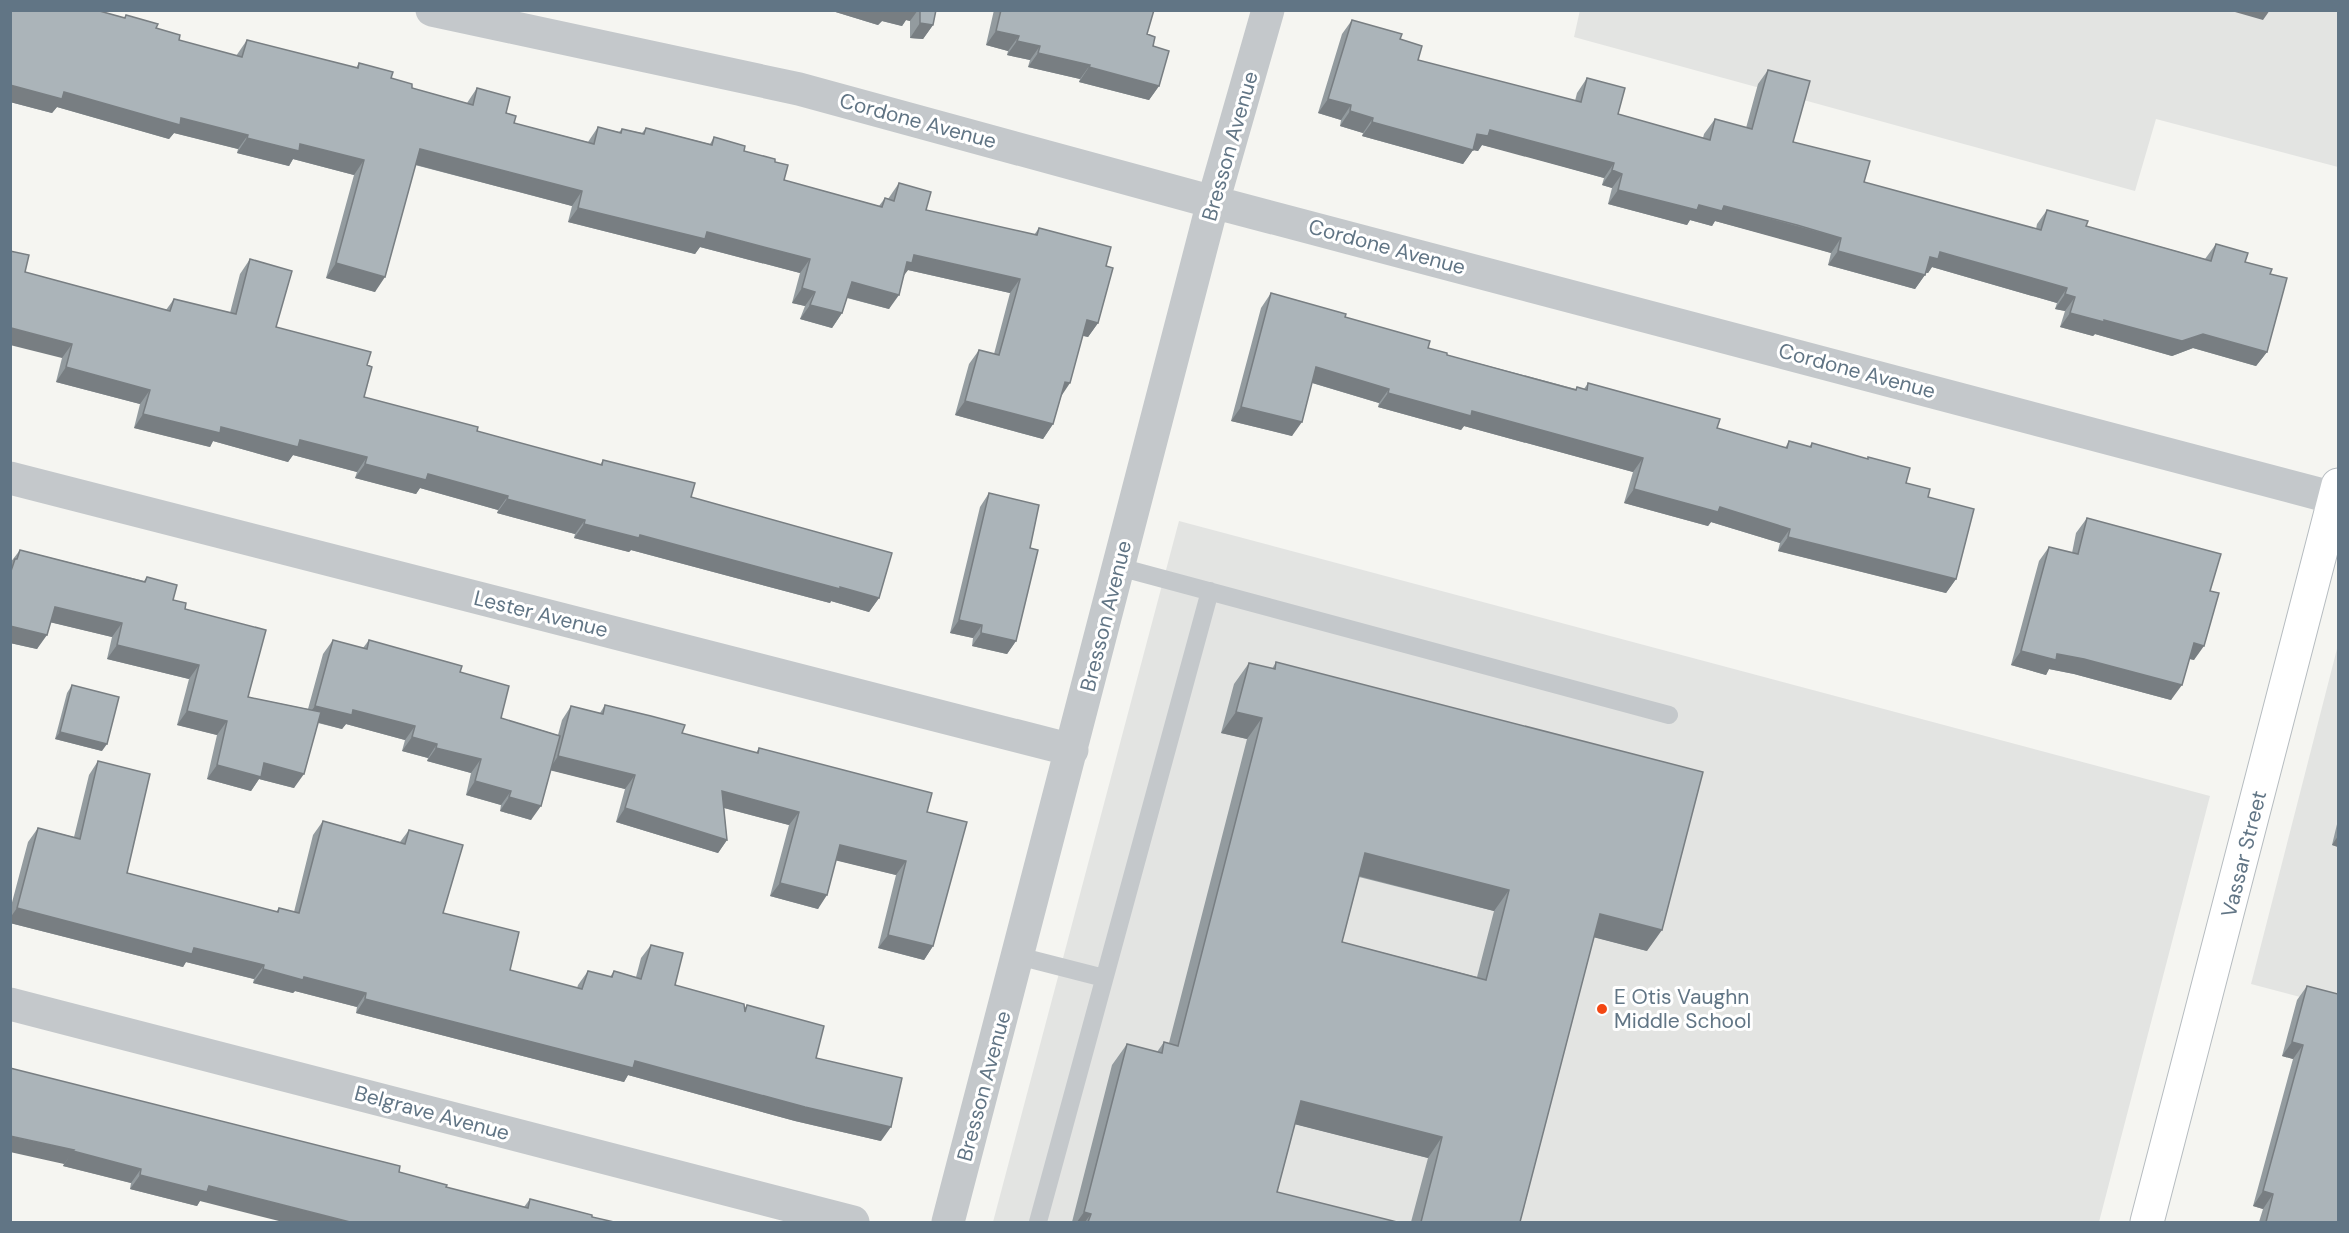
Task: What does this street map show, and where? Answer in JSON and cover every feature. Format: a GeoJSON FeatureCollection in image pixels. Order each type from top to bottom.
{"type":"FeatureCollection","features":[{"type":"Feature","properties":{"kind":"street","name":"Cordone Avenue"},"geometry":{"type":"LineString","coordinates":[[432,10],[799,89],[1213,202],[2337,494]]}},
{"type":"Feature","properties":{"kind":"street","name":"Bresson Avenue"},"geometry":{"type":"LineString","coordinates":[[948,1222],[1213,202],[1268,10]]}},
{"type":"Feature","properties":{"kind":"street","name":"Lester Avenue"},"geometry":{"type":"LineString","coordinates":[[10,478],[1072,750]]}},
{"type":"Feature","properties":{"kind":"street","name":"Vassar Street"},"geometry":{"type":"LineString","coordinates":[[2147,1222],[2337,494]]}},
{"type":"Feature","properties":{"kind":"street","name":"Belgrave Avenue"},"geometry":{"type":"LineString","coordinates":[[10,1004],[853,1222]]}},
{"type":"Feature","properties":{"kind":"lane"},"geometry":{"type":"LineString","coordinates":[[1119,567],[1669,715]]}},
{"type":"Feature","properties":{"kind":"lane"},"geometry":{"type":"LineString","coordinates":[[1038,1222],[1210,591]]}},
{"type":"Feature","properties":{"kind":"lane"},"geometry":{"type":"LineString","coordinates":[[1018,956],[1104,978]]}},
{"type":"Feature","properties":{"kind":"shaded area"},"geometry":{"type":"Polygon","coordinates":[[[1580,10],[2338,11],[2338,167],[2156,119],[2135,191],[1574,37],[1580,10]]]}},
{"type":"Feature","properties":{"kind":"shaded area","name":"E Otis Vaughn Middle School"},"geometry":{"type":"Polygon","coordinates":[[[1179,521],[2210,796],[2099,1222],[993,1222],[1179,521]]]}},
{"type":"Feature","properties":{"kind":"shaded area"},"geometry":{"type":"Polygon","coordinates":[[[2338,645],[2338,1007],[2251,984],[2338,645]]]}},
{"type":"Feature","properties":{"kind":"building"},"geometry":{"type":"Polygon","coordinates":[[[10,10],[96,10],[125,18],[126,15],[158,24],[156,28],[180,35],[179,40],[242,57],[247,40],[358,68],[359,63],[393,72],[391,78],[412,84],[412,88],[473,105],[477,88],[510,97],[506,113],[516,116],[514,123],[594,144],[598,127],[621,133],[622,129],[644,134],[646,128],[712,145],[714,137],[745,146],[744,151],[788,165],[784,180],[882,207],[885,198],[894,201],[899,183],[931,192],[926,210],[1037,235],[1039,228],[1111,247],[1106,266],[1113,268],[1098,323],[1087,320],[1070,383],[1065,382],[1053,424],[965,401],[979,350],[999,355],[1020,279],[914,255],[912,263],[907,262],[899,295],[852,282],[842,313],[810,305],[815,292],[802,288],[810,259],[707,232],[705,239],[578,208],[582,191],[420,149],[385,277],[336,263],[364,160],[300,144],[299,151],[181,118],[180,125],[64,92],[62,99],[10,85],[10,10]]]}},
{"type":"Feature","properties":{"kind":"building"},"geometry":{"type":"Polygon","coordinates":[[[920,10],[936,10],[933,25],[920,23],[920,10]]]}},
{"type":"Feature","properties":{"kind":"building"},"geometry":{"type":"Polygon","coordinates":[[[1001,10],[1154,10],[1147,34],[1155,37],[1153,46],[1169,51],[1159,86],[1089,67],[1090,65],[1038,53],[1040,46],[1017,41],[1019,36],[996,31],[1001,10]]]}},
{"type":"Feature","properties":{"kind":"building"},"geometry":{"type":"Polygon","coordinates":[[[1352,20],[1402,34],[1400,39],[1422,46],[1418,60],[1581,102],[1587,78],[1625,88],[1618,114],[1710,140],[1715,119],[1752,129],[1768,70],[1810,81],[1793,142],[1870,161],[1864,182],[2041,230],[2047,210],[2088,221],[2086,226],[2211,261],[2216,244],[2248,253],[2245,262],[2272,269],[2270,274],[2287,278],[2267,352],[2203,334],[2182,341],[2070,313],[2075,297],[2065,294],[2067,288],[1940,252],[1938,259],[1930,257],[1925,275],[1838,251],[1841,238],[1797,225],[1724,206],[1722,211],[1699,205],[1697,210],[1618,190],[1622,174],[1612,170],[1614,163],[1490,130],[1488,136],[1477,134],[1473,150],[1372,122],[1373,118],[1350,111],[1351,105],[1328,99],[1352,20]]]}},
{"type":"Feature","properties":{"kind":"building"},"geometry":{"type":"Polygon","coordinates":[[[10,251],[29,255],[25,272],[170,311],[174,299],[236,314],[250,259],[292,271],[276,327],[371,352],[367,365],[372,367],[364,397],[478,427],[477,431],[602,465],[603,460],[695,483],[691,497],[892,553],[879,598],[640,535],[639,538],[584,524],[585,520],[507,499],[508,496],[428,474],[426,480],[365,464],[367,457],[300,440],[298,447],[221,427],[220,433],[143,414],[150,390],[66,367],[72,344],[11,328],[10,331],[10,251]]]}},
{"type":"Feature","properties":{"kind":"building"},"geometry":{"type":"Polygon","coordinates":[[[1271,293],[1430,341],[1428,348],[1447,353],[1447,355],[1576,390],[1577,387],[1587,390],[1588,383],[1720,419],[1717,428],[1787,448],[1789,441],[1811,447],[1812,443],[1910,468],[1906,483],[1930,489],[1928,497],[1974,509],[1956,579],[1788,537],[1790,529],[1720,507],[1718,512],[1634,489],[1643,458],[1472,411],[1471,416],[1388,393],[1389,389],[1316,367],[1302,422],[1241,407],[1271,293]]]}},
{"type":"Feature","properties":{"kind":"building"},"geometry":{"type":"Polygon","coordinates":[[[989,493],[1039,505],[1030,548],[1038,550],[1016,641],[981,633],[982,625],[959,620],[989,493]]]}},
{"type":"Feature","properties":{"kind":"building"},"geometry":{"type":"Polygon","coordinates":[[[2087,518],[2221,554],[2210,591],[2219,593],[2204,646],[2194,643],[2182,685],[2084,659],[2057,654],[2056,660],[2021,651],[2049,547],[2078,554],[2087,518]]]}},
{"type":"Feature","properties":{"kind":"building"},"geometry":{"type":"Polygon","coordinates":[[[20,550],[145,582],[147,577],[177,585],[173,600],[186,603],[185,609],[266,630],[248,697],[321,712],[304,774],[264,763],[261,777],[217,765],[227,721],[187,711],[199,665],[117,645],[122,623],[55,607],[47,635],[10,626],[10,574],[20,550]]]}},
{"type":"Feature","properties":{"kind":"building"},"geometry":{"type":"Polygon","coordinates":[[[333,640],[367,649],[369,640],[462,666],[460,672],[509,686],[501,718],[560,736],[541,806],[509,797],[511,791],[475,781],[481,759],[436,748],[437,744],[412,737],[415,726],[353,710],[352,715],[315,706],[333,640]]]}},
{"type":"Feature","properties":{"kind":"building"},"geometry":{"type":"Polygon","coordinates":[[[1276,662],[1703,772],[1662,930],[1600,914],[1520,1222],[1421,1222],[1442,1137],[1301,1101],[1277,1192],[1397,1222],[1088,1222],[1091,1214],[1084,1212],[1127,1044],[1162,1053],[1164,1042],[1178,1046],[1262,718],[1236,712],[1249,663],[1275,669],[1276,662]],[[1365,853],[1342,942],[1486,980],[1509,890],[1365,853]]]}},
{"type":"Feature","properties":{"kind":"building"},"geometry":{"type":"Polygon","coordinates":[[[72,685],[119,697],[107,744],[60,732],[72,685]]]}},
{"type":"Feature","properties":{"kind":"building"},"geometry":{"type":"Polygon","coordinates":[[[605,705],[685,725],[682,733],[758,753],[759,748],[932,793],[927,812],[967,822],[933,946],[888,935],[906,861],[840,845],[827,895],[780,883],[799,812],[722,791],[727,840],[625,808],[635,775],[558,756],[571,706],[603,714],[605,705]]]}},
{"type":"Feature","properties":{"kind":"building"},"geometry":{"type":"Polygon","coordinates":[[[98,761],[150,774],[127,873],[278,912],[279,908],[299,913],[323,821],[405,844],[409,830],[463,845],[443,913],[519,932],[510,970],[582,989],[588,971],[612,977],[614,971],[641,979],[651,945],[683,953],[675,985],[744,1004],[745,1012],[747,1005],[824,1026],[816,1058],[902,1078],[891,1127],[805,1107],[635,1061],[633,1068],[365,999],[366,993],[304,977],[303,980],[263,969],[264,965],[194,948],[192,954],[17,908],[38,828],[80,839],[98,761]]]}},
{"type":"Feature","properties":{"kind":"building"},"geometry":{"type":"Polygon","coordinates":[[[2307,986],[2338,994],[2338,1222],[2266,1222],[2273,1194],[2263,1191],[2303,1045],[2292,1042],[2307,986]]]}},
{"type":"Feature","properties":{"kind":"building"},"geometry":{"type":"Polygon","coordinates":[[[10,1068],[400,1166],[399,1172],[447,1185],[446,1187],[528,1208],[530,1199],[614,1222],[350,1222],[209,1186],[207,1192],[140,1175],[141,1169],[74,1150],[10,1136],[10,1068]]]}},
{"type":"Feature","properties":{"kind":"place","name":"E Otis Vaughn Middle School"},"geometry":{"type":"Point","coordinates":[1602,1009]}}]}
